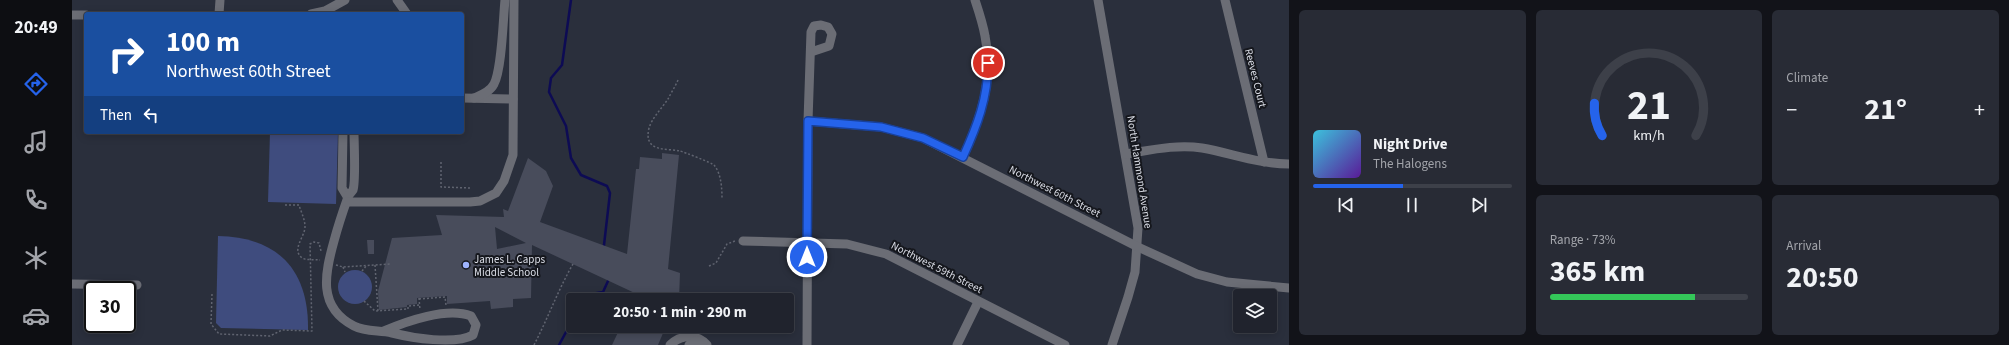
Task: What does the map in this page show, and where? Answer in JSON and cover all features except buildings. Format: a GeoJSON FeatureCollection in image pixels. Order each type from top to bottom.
{"type":"FeatureCollection","features":[{"type":"Feature","properties":{"kind":"street"},"geometry":{"type":"LineString","coordinates":[[219,12],[220,0]]}},
{"type":"Feature","properties":{"kind":"street"},"geometry":{"type":"LineString","coordinates":[[320,12],[345,0]]}},
{"type":"Feature","properties":{"kind":"street"},"geometry":{"type":"LineString","coordinates":[[397,0],[406,12]]}},
{"type":"Feature","properties":{"kind":"street"},"geometry":{"type":"LineString","coordinates":[[474,98],[486,93],[494,85],[498,73],[505,0]]}},
{"type":"Feature","properties":{"kind":"street"},"geometry":{"type":"LineString","coordinates":[[347,200],[470,202],[480,201],[496,194],[504,181],[514,151],[514,0]]}},
{"type":"Feature","properties":{"kind":"street"},"geometry":{"type":"LineString","coordinates":[[963,157],[976,128],[987,90],[988,53],[985,35],[975,0]]}},
{"type":"Feature","properties":{"kind":"street","name":"North Hammond Avenue"},"geometry":{"type":"LineString","coordinates":[[1098,0],[1137,215],[1138,247],[1128,297],[1112,345]]}},
{"type":"Feature","properties":{"kind":"street","name":"Reeves Court"},"geometry":{"type":"LineString","coordinates":[[1225,0],[1264,162]]}},
{"type":"Feature","properties":{"kind":"street"},"geometry":{"type":"LineString","coordinates":[[72,15],[84,16]]}},
{"type":"Feature","properties":{"kind":"street"},"geometry":{"type":"LineString","coordinates":[[807,345],[808,121],[811,52]]}},
{"type":"Feature","properties":{"kind":"street"},"geometry":{"type":"LineString","coordinates":[[464,98],[513,99]]}},
{"type":"Feature","properties":{"kind":"street","name":"Northwest 60th Street"},"geometry":{"type":"LineString","coordinates":[[808,121],[881,127],[923,138],[1138,247],[1197,274],[1227,282],[1289,288]]}},
{"type":"Feature","properties":{"kind":"street"},"geometry":{"type":"LineString","coordinates":[[343,134],[342,188],[347,200]]}},
{"type":"Feature","properties":{"kind":"street"},"geometry":{"type":"LineString","coordinates":[[354,134],[353,189],[342,214],[327,269],[326,285],[334,309],[346,321],[368,331],[384,331],[401,335],[442,339],[468,337],[475,331],[476,325],[471,316],[460,313],[419,318],[384,331]]}},
{"type":"Feature","properties":{"kind":"street"},"geometry":{"type":"LineString","coordinates":[[1126,154],[1172,148],[1201,148],[1264,162],[1289,164]]}},
{"type":"Feature","properties":{"kind":"street","name":"Northwest 59th Street"},"geometry":{"type":"LineString","coordinates":[[743,241],[848,244],[886,254],[1065,345]]}},
{"type":"Feature","properties":{"kind":"street"},"geometry":{"type":"LineString","coordinates":[[72,284],[137,285]]}},
{"type":"Feature","properties":{"kind":"street"},"geometry":{"type":"LineString","coordinates":[[957,345],[978,302]]}},
{"type":"Feature","properties":{"kind":"street"},"geometry":{"type":"LineString","coordinates":[[670,345],[676,340],[687,336],[699,338],[706,344]]}},
{"type":"Feature","properties":{"kind":"street"},"geometry":{"type":"LineString","coordinates":[[689,345],[696,341],[706,344]]}},
{"type":"Feature","properties":{"kind":"path"},"geometry":{"type":"LineString","coordinates":[[678,80],[649,128],[650,140],[659,150],[680,151],[697,159],[710,162],[715,166],[722,189],[722,198]]}},
{"type":"Feature","properties":{"kind":"path"},"geometry":{"type":"LineString","coordinates":[[442,162],[441,187],[471,188]]}},
{"type":"Feature","properties":{"kind":"path"},"geometry":{"type":"LineString","coordinates":[[449,192],[451,187]]}},
{"type":"Feature","properties":{"kind":"path"},"geometry":{"type":"LineString","coordinates":[[212,294],[211,324],[219,334],[270,336],[282,330],[312,331],[312,298],[309,259],[310,244],[316,242],[321,245],[322,261],[309,259],[301,257],[298,252],[305,228],[299,205],[285,205]]}},
{"type":"Feature","properties":{"kind":"path"},"geometry":{"type":"LineString","coordinates":[[709,266],[716,263],[729,242],[743,241]]}},
{"type":"Feature","properties":{"kind":"path"},"geometry":{"type":"LineString","coordinates":[[336,265],[343,267],[390,264]]}},
{"type":"Feature","properties":{"kind":"path"},"geometry":{"type":"LineString","coordinates":[[534,345],[558,289],[573,264]]}},
{"type":"Feature","properties":{"kind":"path"},"geometry":{"type":"LineString","coordinates":[[362,271],[367,265]]}},
{"type":"Feature","properties":{"kind":"path"},"geometry":{"type":"LineString","coordinates":[[375,265],[378,311]]}},
{"type":"Feature","properties":{"kind":"path"},"geometry":{"type":"LineString","coordinates":[[343,267],[346,272]]}},
{"type":"Feature","properties":{"kind":"path"},"geometry":{"type":"LineString","coordinates":[[420,311],[419,298],[445,297],[447,314]]}},
{"type":"Feature","properties":{"kind":"path"},"geometry":{"type":"LineString","coordinates":[[364,301],[376,311],[408,309],[408,306],[420,305]]}},
{"type":"Feature","properties":{"kind":"shaded area"},"geometry":{"type":"Polygon","coordinates":[[[270,134],[338,134],[336,204],[268,202],[270,134]]]}},
{"type":"Feature","properties":{"kind":"shaded area"},"geometry":{"type":"Polygon","coordinates":[[[218,236],[239,238],[257,243],[273,250],[286,260],[296,274],[303,290],[307,308],[308,330],[221,328],[216,323],[218,236]]]}},
{"type":"Feature","properties":{"kind":"shaded area"},"geometry":{"type":"Polygon","coordinates":[[[358,270],[367,275],[371,280],[371,294],[367,299],[362,303],[352,304],[348,303],[339,294],[338,284],[339,280],[348,271],[358,270]]]}},
{"type":"Feature","properties":{"kind":"waterway"},"geometry":{"type":"LineString","coordinates":[[571,0],[562,65],[551,78],[549,92],[566,126],[571,158],[581,175],[607,186],[610,193],[604,245]]}},
{"type":"Feature","properties":{"kind":"waterway"},"geometry":{"type":"LineString","coordinates":[[597,293],[603,292],[608,281]]}},
{"type":"Feature","properties":{"kind":"waterway"},"geometry":{"type":"LineString","coordinates":[[559,345],[566,332]]}},
{"type":"Feature","properties":{"kind":"place","name":"James L. Capps Middle School"},"geometry":{"type":"Point","coordinates":[466,265]}},
{"type":"Feature","properties":{"kind":"route"},"geometry":{"type":"LineString","coordinates":[[807,257],[808,121],[881,127],[923,138],[963,157],[983,109],[987,90],[988,63]]}}]}
